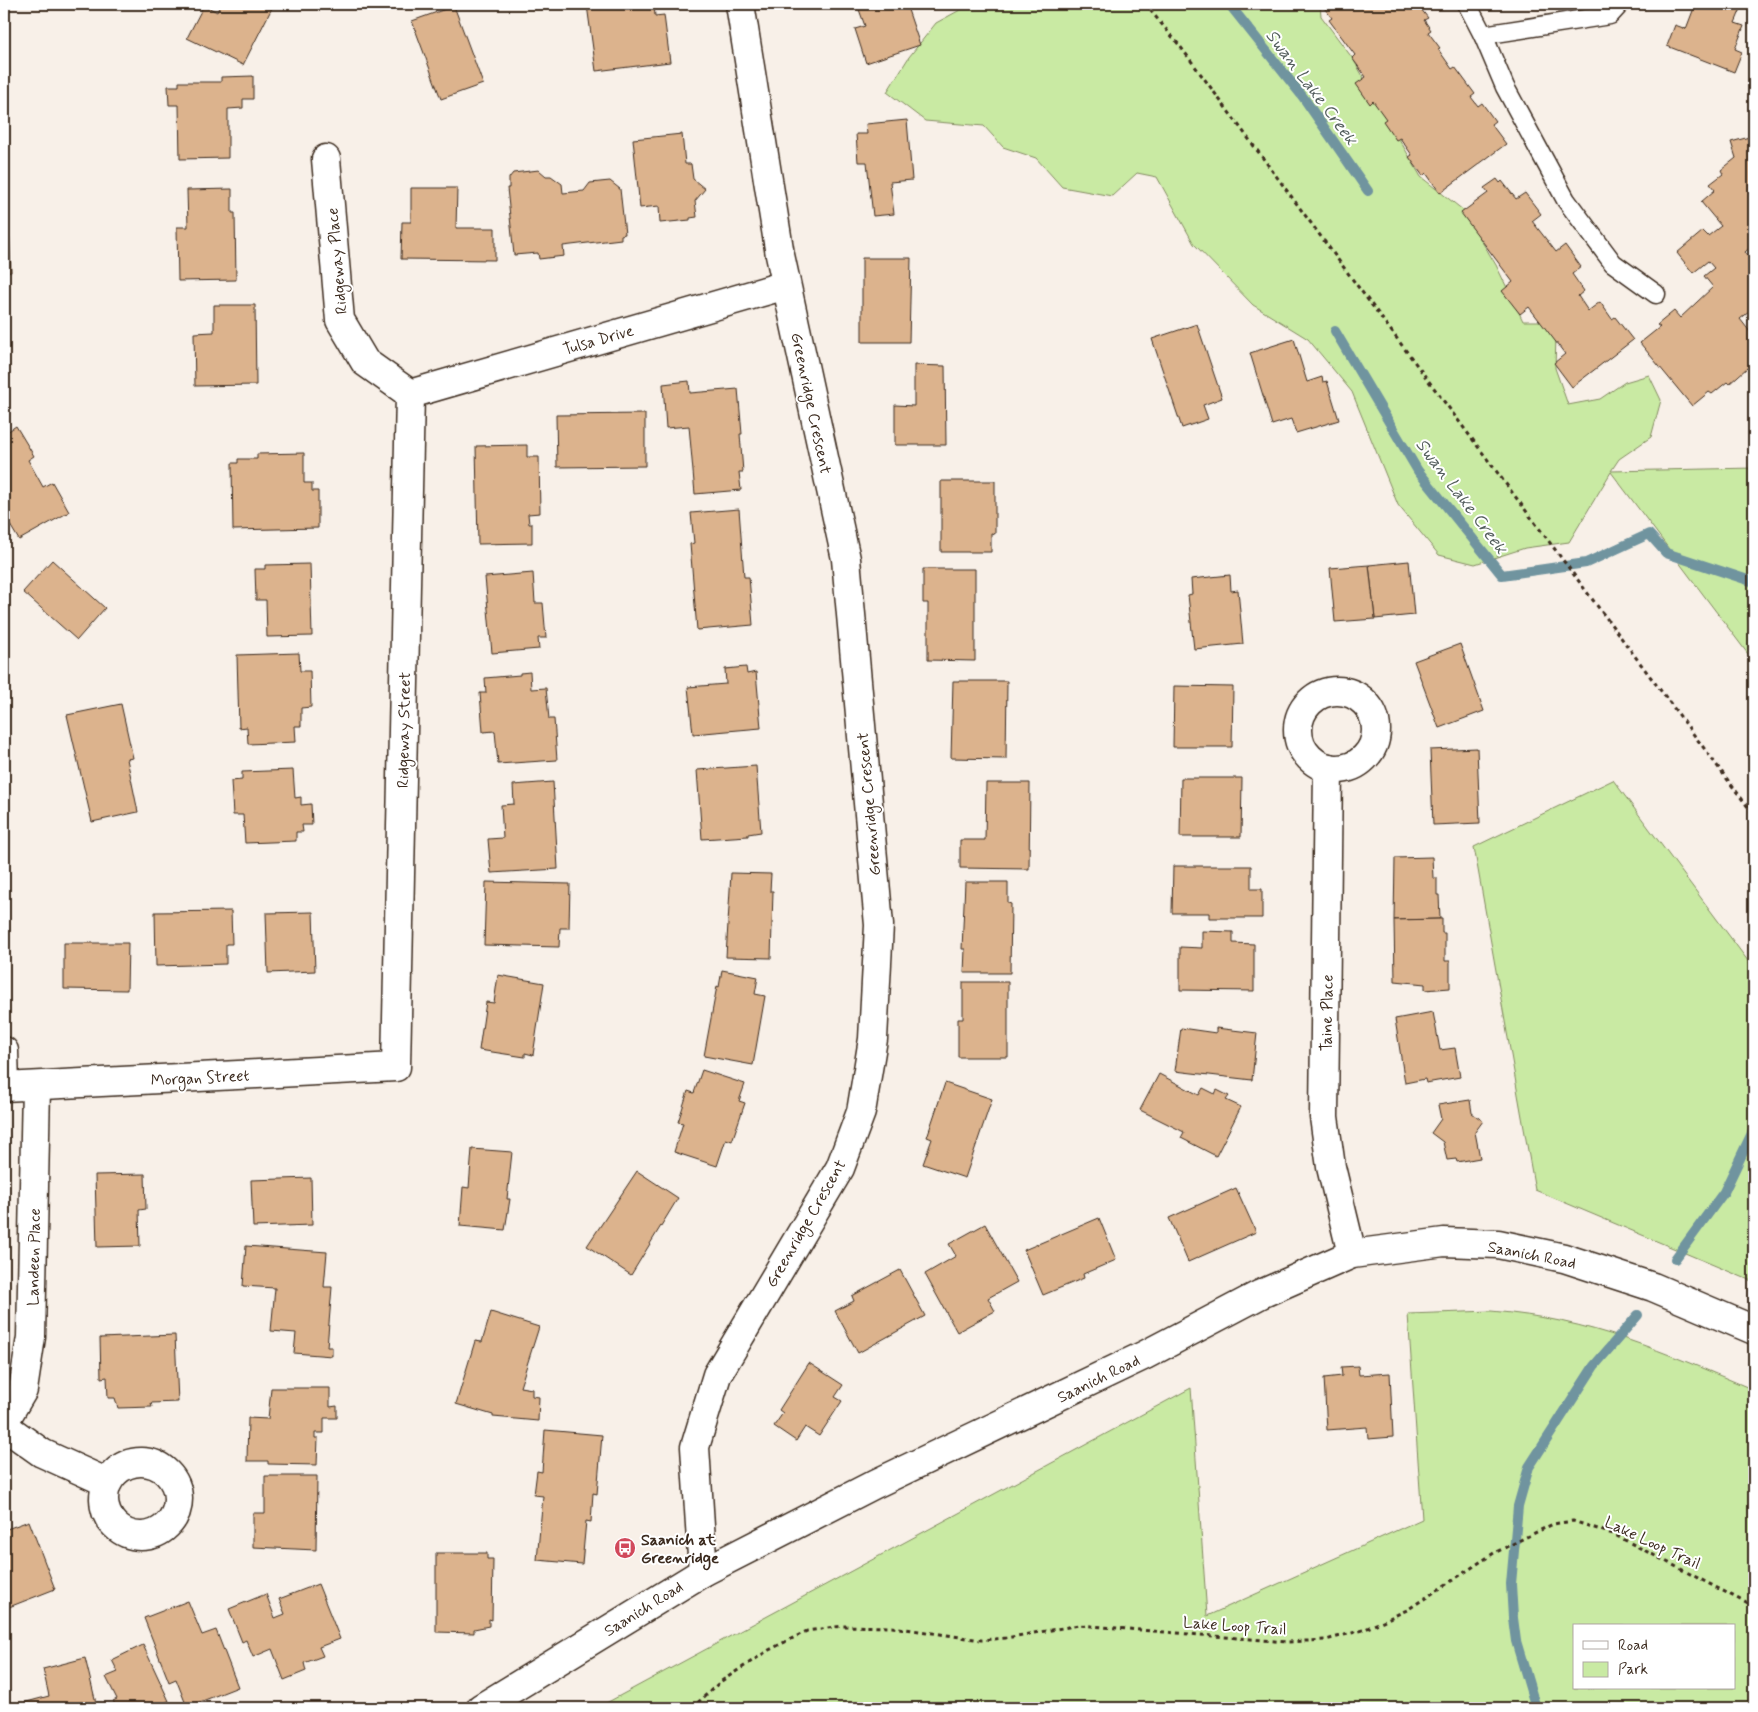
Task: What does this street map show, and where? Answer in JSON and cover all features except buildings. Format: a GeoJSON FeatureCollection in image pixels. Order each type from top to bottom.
{"type":"FeatureCollection","features":[{"type":"Feature","properties":{"kind":"street","name":"Greenridge Crescent"},"geometry":{"type":"LineString","coordinates":[[703,1572],[695,1447],[717,1375],[840,1168],[862,1112],[873,1039],[879,925],[846,559],[780,255],[740,4]]}},
{"type":"Feature","properties":{"kind":"street","name":"Ridgeway Place"},"geometry":{"type":"LineString","coordinates":[[326,159],[340,320],[366,362],[410,394]]}},
{"type":"Feature","properties":{"kind":"street","name":"Tulsa Drive"},"geometry":{"type":"LineString","coordinates":[[410,394],[786,285]]}},
{"type":"Feature","properties":{"kind":"street","name":"Ridgeway Street"},"geometry":{"type":"LineString","coordinates":[[396,1067],[410,394]]}},
{"type":"Feature","properties":{"kind":"street","name":"Taine Place"},"geometry":{"type":"LineString","coordinates":[[1328,768],[1324,1117],[1331,1166],[1352,1254]]}},
{"type":"Feature","properties":{"kind":"street"},"geometry":{"type":"LineString","coordinates":[[4,1051],[4,1087]]}},
{"type":"Feature","properties":{"kind":"street","name":"Morgan Street"},"geometry":{"type":"LineString","coordinates":[[4,1087],[396,1067]]}},
{"type":"Feature","properties":{"kind":"street","name":"Landeen Place"},"geometry":{"type":"LineString","coordinates":[[36,1086],[32,1336],[23,1390],[4,1424],[42,1453],[106,1482]]}},
{"type":"Feature","properties":{"kind":"street","name":"Saanich Road"},"geometry":{"type":"LineString","coordinates":[[480,1708],[703,1572],[875,1484],[1145,1355],[1261,1294],[1352,1254],[1444,1242],[1498,1244],[1564,1258],[1654,1287],[1754,1330]]}},
{"type":"Feature","properties":{"kind":"lane"},"geometry":{"type":"LineString","coordinates":[[1467,4],[1483,34],[1505,87],[1566,200],[1613,263],[1656,294]]}},
{"type":"Feature","properties":{"kind":"lane"},"geometry":{"type":"LineString","coordinates":[[1483,34],[1610,15],[1620,4]]}},
{"type":"Feature","properties":{"kind":"path"},"geometry":{"type":"LineString","coordinates":[[1145,4],[1180,46],[1754,815]]}},
{"type":"Feature","properties":{"kind":"path","name":"Lake Loop Trail"},"geometry":{"type":"LineString","coordinates":[[692,1708],[720,1682],[769,1650],[808,1632],[842,1626],[892,1627],[981,1640],[1006,1638],[1079,1625],[1287,1642],[1326,1640],[1363,1630],[1407,1610],[1494,1553],[1553,1524],[1573,1521],[1613,1534],[1754,1607]]}},
{"type":"Feature","properties":{"kind":"green space"},"geometry":{"type":"Polygon","coordinates":[[[971,4],[1320,4],[1321,16],[1353,59],[1421,177],[1463,210],[1496,265],[1523,321],[1543,321],[1556,336],[1555,368],[1568,405],[1600,399],[1625,382],[1649,375],[1661,400],[1651,437],[1619,459],[1611,471],[1754,468],[1754,662],[1611,472],[1569,542],[1525,548],[1475,564],[1439,555],[1398,505],[1352,392],[1308,339],[1253,305],[1194,244],[1157,177],[1137,173],[1112,196],[1062,187],[1036,158],[1003,147],[984,126],[925,121],[887,92],[909,57],[936,23],[971,4]]]}},
{"type":"Feature","properties":{"kind":"green space"},"geometry":{"type":"Polygon","coordinates":[[[1613,780],[1754,969],[1754,1282],[1535,1190],[1474,847],[1613,780]]]}},
{"type":"Feature","properties":{"kind":"green space"},"geometry":{"type":"Polygon","coordinates":[[[1491,1311],[1562,1321],[1594,1329],[1658,1350],[1754,1390],[1754,1708],[597,1708],[1191,1388],[1207,1616],[1422,1519],[1408,1314],[1491,1311]]]}},
{"type":"Feature","properties":{"kind":"waterway","name":"Swan Lake Creek"},"geometry":{"type":"LineString","coordinates":[[1229,4],[1303,97],[1368,191]]}},
{"type":"Feature","properties":{"kind":"waterway","name":"Swan Lake Creek"},"geometry":{"type":"LineString","coordinates":[[1335,331],[1418,471],[1502,575],[1586,563],[1649,534],[1666,553],[1754,582]]}},
{"type":"Feature","properties":{"kind":"waterway","name":"Swan Lake Creek"},"geometry":{"type":"LineString","coordinates":[[1675,1259],[1724,1192],[1754,1129]]}},
{"type":"Feature","properties":{"kind":"waterway","name":"Swan Lake Creek"},"geometry":{"type":"LineString","coordinates":[[1536,1708],[1516,1641],[1513,1618],[1511,1584],[1518,1506],[1529,1467],[1594,1366],[1638,1315]]}},
{"type":"Feature","properties":{"kind":"place","name":"Saanich at Greenridge"},"geometry":{"type":"Point","coordinates":[625,1548]}}]}
